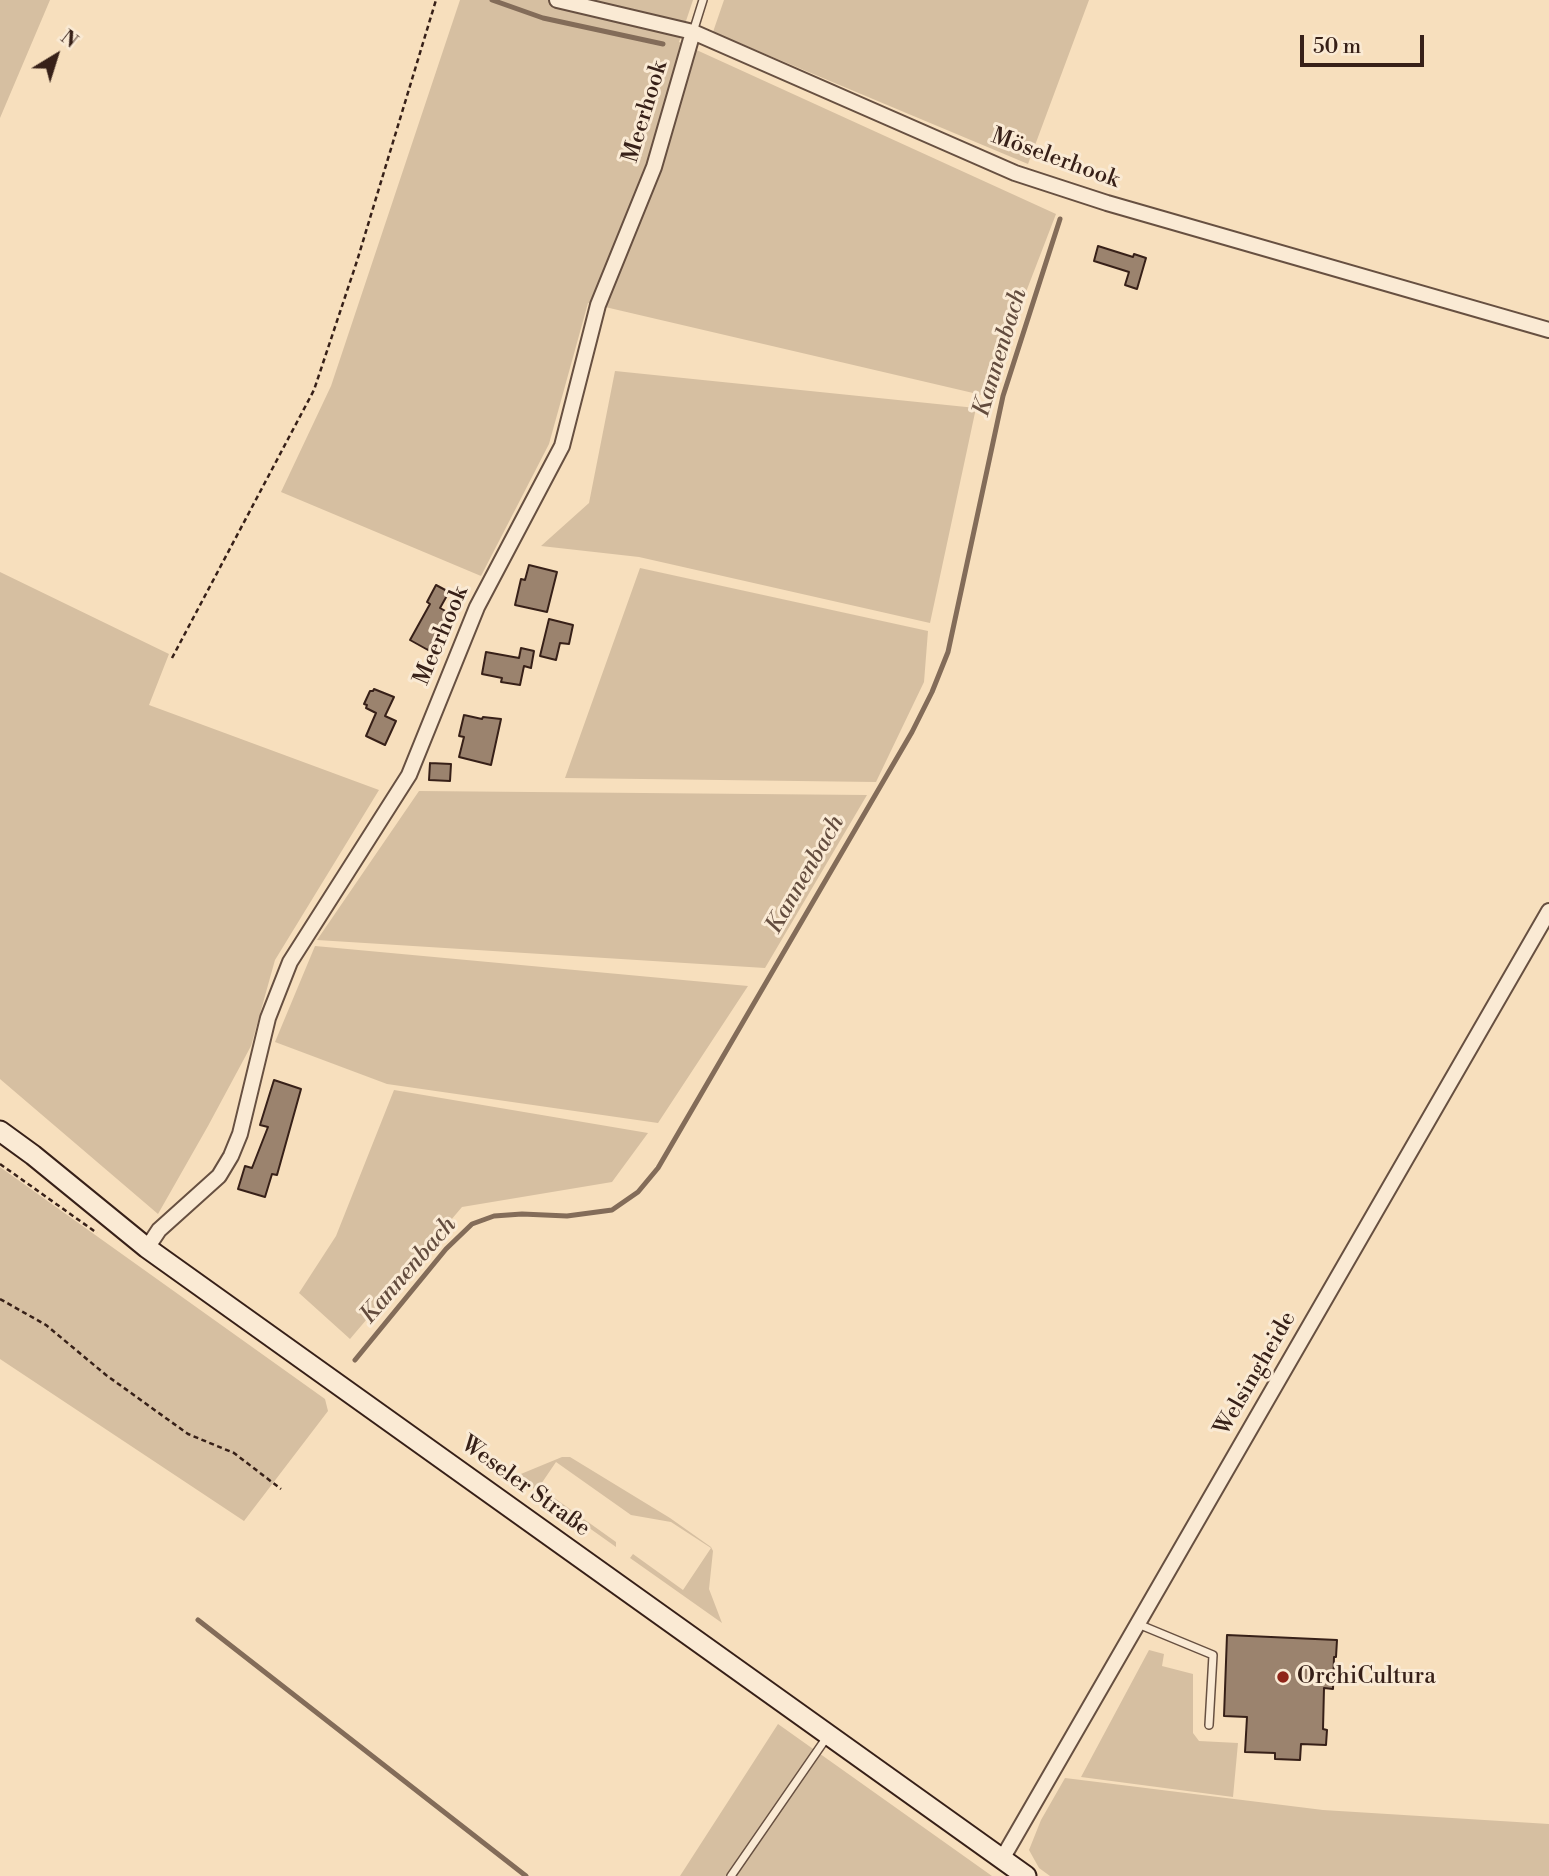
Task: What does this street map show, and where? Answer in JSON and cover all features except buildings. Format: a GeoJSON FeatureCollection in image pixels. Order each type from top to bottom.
{"type":"FeatureCollection","features":[{"type":"Feature","properties":{"kind":"main road","name":"Weseler Straße"},"geometry":{"type":"LineString","coordinates":[[0,1131],[147,1248],[1026,1876]]}},
{"type":"Feature","properties":{"kind":"street","name":"Möselerhook"},"geometry":{"type":"LineString","coordinates":[[557,0],[693,32],[1015,173],[1107,203],[1549,330]]}},
{"type":"Feature","properties":{"kind":"street","name":"Meerhook"},"geometry":{"type":"LineString","coordinates":[[147,1248],[159,1230],[219,1176],[231,1156],[240,1134],[268,1018],[290,962],[409,775],[477,607],[562,446],[598,305],[654,167],[693,32]]}},
{"type":"Feature","properties":{"kind":"street","name":"Welsingheide"},"geometry":{"type":"LineString","coordinates":[[1002,1859],[1549,912]]}},
{"type":"Feature","properties":{"kind":"lane","name":"Meerhook"},"geometry":{"type":"LineString","coordinates":[[693,32],[704,0]]}},
{"type":"Feature","properties":{"kind":"lane"},"geometry":{"type":"LineString","coordinates":[[1138,1624],[1213,1655],[1209,1725]]}},
{"type":"Feature","properties":{"kind":"lane"},"geometry":{"type":"LineString","coordinates":[[731,1876],[829,1734]]}},
{"type":"Feature","properties":{"kind":"path"},"geometry":{"type":"LineString","coordinates":[[172,658],[314,390],[357,261],[436,0]]}},
{"type":"Feature","properties":{"kind":"path"},"geometry":{"type":"LineString","coordinates":[[0,1299],[46,1325],[106,1375],[188,1434],[234,1454],[281,1489]]}},
{"type":"Feature","properties":{"kind":"shaded area"},"geometry":{"type":"Polygon","coordinates":[[[0,0],[50,0],[0,118],[0,0]]]}},
{"type":"Feature","properties":{"kind":"shaded area"},"geometry":{"type":"Polygon","coordinates":[[[460,0],[693,0],[679,42],[1056,214],[986,396],[588,303],[549,444],[481,576],[281,492],[331,386],[460,0]]]}},
{"type":"Feature","properties":{"kind":"shaded area"},"geometry":{"type":"Polygon","coordinates":[[[724,0],[1089,0],[1028,164],[713,32],[724,0]]]}},
{"type":"Feature","properties":{"kind":"shaded area"},"geometry":{"type":"Polygon","coordinates":[[[615,371],[976,408],[930,623],[639,557],[541,546],[589,503],[615,371]]]}},
{"type":"Feature","properties":{"kind":"shaded area"},"geometry":{"type":"Polygon","coordinates":[[[640,568],[928,631],[924,682],[876,782],[565,778],[640,568]]]}},
{"type":"Feature","properties":{"kind":"shaded area"},"geometry":{"type":"Polygon","coordinates":[[[0,572],[169,654],[149,705],[379,790],[275,960],[251,1046],[158,1214],[0,1079],[0,572]]]}},
{"type":"Feature","properties":{"kind":"shaded area"},"geometry":{"type":"Polygon","coordinates":[[[419,791],[867,795],[765,968],[317,940],[419,791]]]}},
{"type":"Feature","properties":{"kind":"shaded area"},"geometry":{"type":"Polygon","coordinates":[[[315,946],[748,986],[658,1123],[387,1084],[275,1042],[315,946]]]}},
{"type":"Feature","properties":{"kind":"shaded area"},"geometry":{"type":"Polygon","coordinates":[[[394,1090],[648,1133],[612,1182],[462,1207],[350,1339],[299,1293],[336,1236],[394,1090]]]}},
{"type":"Feature","properties":{"kind":"shaded area"},"geometry":{"type":"Polygon","coordinates":[[[0,1167],[325,1399],[328,1411],[244,1521],[0,1359],[0,1167]]]}},
{"type":"Feature","properties":{"kind":"shaded area"},"geometry":{"type":"Polygon","coordinates":[[[562,1457],[570,1457],[670,1518],[711,1547],[713,1551],[709,1589],[722,1623],[630,1558],[633,1554],[683,1590],[711,1548],[671,1522],[631,1515],[556,1462],[539,1487],[616,1542],[616,1547],[516,1476],[562,1457]]]}},
{"type":"Feature","properties":{"kind":"shaded area"},"geometry":{"type":"Polygon","coordinates":[[[1149,1650],[1164,1654],[1162,1666],[1193,1674],[1193,1733],[1199,1741],[1238,1743],[1233,1797],[1081,1777],[1149,1650]]]}},
{"type":"Feature","properties":{"kind":"shaded area"},"geometry":{"type":"Polygon","coordinates":[[[778,1724],[992,1876],[680,1876],[778,1724]]]}},
{"type":"Feature","properties":{"kind":"shaded area"},"geometry":{"type":"Polygon","coordinates":[[[1065,1778],[1323,1810],[1549,1824],[1549,1876],[1050,1876],[1039,1868],[1029,1850],[1041,1820],[1065,1778]]]}},
{"type":"Feature","properties":{"kind":"waterway"},"geometry":{"type":"LineString","coordinates":[[492,0],[543,18],[663,44]]}},
{"type":"Feature","properties":{"kind":"waterway","name":"Kannenbach"},"geometry":{"type":"LineString","coordinates":[[355,1360],[446,1249],[472,1224],[494,1216],[567,1216],[612,1210],[638,1192],[658,1168],[912,732],[932,692],[948,652],[1003,396],[1060,219]]}},
{"type":"Feature","properties":{"kind":"waterway","name":"Kannenbach"},"geometry":{"type":"LineString","coordinates":[[198,1620],[526,1876]]}},
{"type":"Feature","properties":{"kind":"place","name":"OrchiCultura"},"geometry":{"type":"Point","coordinates":[1283,1677]}}]}
